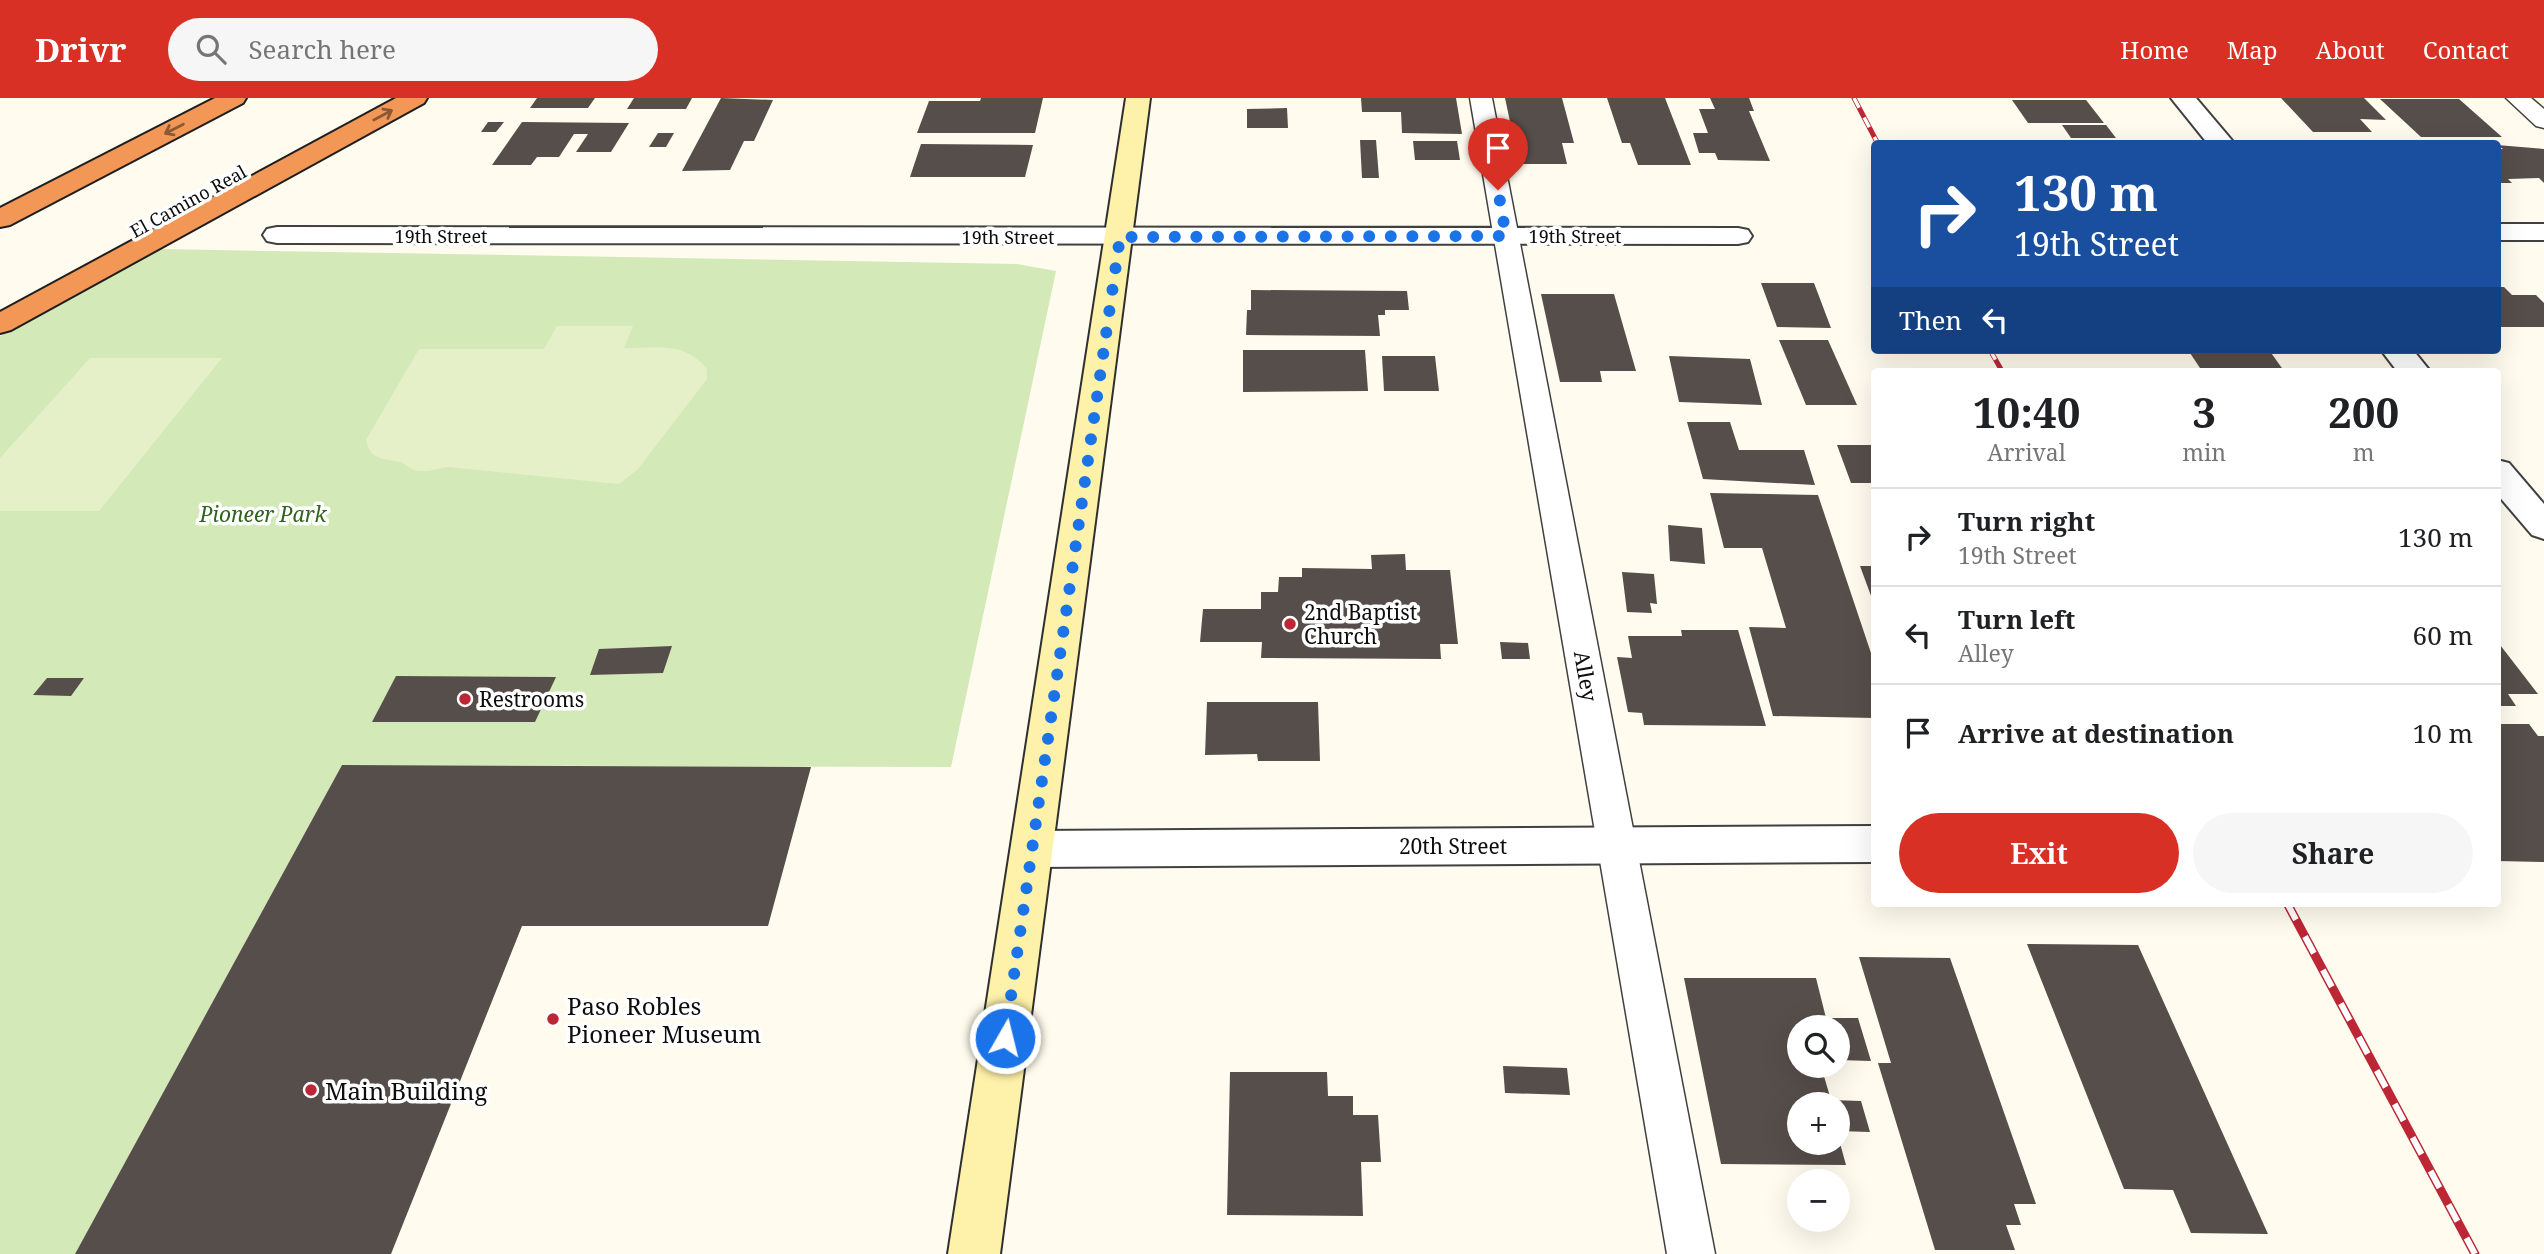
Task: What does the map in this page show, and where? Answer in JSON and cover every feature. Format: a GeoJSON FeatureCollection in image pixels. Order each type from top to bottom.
{"type":"FeatureCollection","features":[{"type":"Feature","properties":{"kind":"highway"},"geometry":{"type":"LineString","coordinates":[[0,219],[234,98]]}},
{"type":"Feature","properties":{"kind":"highway","name":"El Camino Real"},"geometry":{"type":"LineString","coordinates":[[0,302],[375,98]]}},
{"type":"Feature","properties":{"kind":"highway"},"geometry":{"type":"LineString","coordinates":[[0,324],[415,98]]}},
{"type":"Feature","properties":{"kind":"main road"},"geometry":{"type":"LineString","coordinates":[[974,1254],[1138,98]]}},
{"type":"Feature","properties":{"kind":"street"},"geometry":{"type":"LineString","coordinates":[[2183,98],[2219,140]]}},
{"type":"Feature","properties":{"kind":"street"},"geometry":{"type":"LineString","coordinates":[[2501,232],[2544,232]]}},
{"type":"Feature","properties":{"kind":"street","name":"19th Street"},"geometry":{"type":"LineString","coordinates":[[277,235],[1738,236]]}},
{"type":"Feature","properties":{"kind":"street"},"geometry":{"type":"LineString","coordinates":[[2399,354],[2411,368]]}},
{"type":"Feature","properties":{"kind":"street"},"geometry":{"type":"LineString","coordinates":[[2501,476],[2544,527]]}},
{"type":"Feature","properties":{"kind":"street","name":"20th Street"},"geometry":{"type":"LineString","coordinates":[[1032,849],[1871,844]]}},
{"type":"Feature","properties":{"kind":"lane","name":"Alley"},"geometry":{"type":"LineString","coordinates":[[1481,98],[1691,1254]]}},
{"type":"Feature","properties":{"kind":"lane"},"geometry":{"type":"LineString","coordinates":[[2517,98],[2544,121]]}},
{"type":"Feature","properties":{"kind":"green space","name":"Pioneer Park"},"geometry":{"type":"Polygon","coordinates":[[[161,249],[1017,264],[1056,271],[951,767],[342,765],[75,1254],[0,1254],[0,336],[161,249]]]}},
{"type":"Feature","properties":{"kind":"green space"},"geometry":{"type":"Polygon","coordinates":[[[557,326],[633,326],[624,348],[659,347],[680,350],[698,360],[707,369],[707,379],[638,469],[619,484],[448,467],[417,471],[400,462],[378,457],[370,451],[366,440],[419,349],[544,349],[557,326]]]}},
{"type":"Feature","properties":{"kind":"green space"},"geometry":{"type":"Polygon","coordinates":[[[90,358],[222,358],[99,511],[0,511],[0,458],[90,358]]]}},
{"type":"Feature","properties":{"kind":"building"},"geometry":{"type":"Polygon","coordinates":[[[537,98],[595,98],[588,108],[530,108],[537,98]]]}},
{"type":"Feature","properties":{"kind":"building"},"geometry":{"type":"Polygon","coordinates":[[[634,98],[692,98],[686,109],[627,109],[634,98]]]}},
{"type":"Feature","properties":{"kind":"building"},"geometry":{"type":"Polygon","coordinates":[[[721,98],[773,100],[754,141],[744,141],[730,170],[682,171],[721,98]]]}},
{"type":"Feature","properties":{"kind":"building"},"geometry":{"type":"Polygon","coordinates":[[[981,98],[1043,98],[1035,133],[917,133],[929,101],[980,101],[981,98]]]}},
{"type":"Feature","properties":{"kind":"building"},"geometry":{"type":"Polygon","coordinates":[[[1361,98],[1456,98],[1462,134],[1402,133],[1401,112],[1362,112],[1361,98]]]}},
{"type":"Feature","properties":{"kind":"building"},"geometry":{"type":"Polygon","coordinates":[[[1505,98],[1562,98],[1574,143],[1562,143],[1567,164],[1519,164],[1505,98]]]}},
{"type":"Feature","properties":{"kind":"building"},"geometry":{"type":"Polygon","coordinates":[[[1607,98],[1665,98],[1691,165],[1638,165],[1630,143],[1622,143],[1607,98]]]}},
{"type":"Feature","properties":{"kind":"building"},"geometry":{"type":"Polygon","coordinates":[[[1710,98],[1749,98],[1754,111],[1749,111],[1770,161],[1718,160],[1715,153],[1699,153],[1693,133],[1708,133],[1699,109],[1715,109],[1710,98]]]}},
{"type":"Feature","properties":{"kind":"building"},"geometry":{"type":"Polygon","coordinates":[[[2281,98],[2364,98],[2386,120],[2360,119],[2372,132],[2313,132],[2281,98]]]}},
{"type":"Feature","properties":{"kind":"building"},"geometry":{"type":"Polygon","coordinates":[[[2380,99],[2459,99],[2502,137],[2421,137],[2380,99]]]}},
{"type":"Feature","properties":{"kind":"building"},"geometry":{"type":"Polygon","coordinates":[[[2012,100],[2086,100],[2104,123],[2028,123],[2012,100]]]}},
{"type":"Feature","properties":{"kind":"building"},"geometry":{"type":"Polygon","coordinates":[[[1287,108],[1288,128],[1247,128],[1247,109],[1287,108]]]}},
{"type":"Feature","properties":{"kind":"building"},"geometry":{"type":"Polygon","coordinates":[[[488,122],[504,122],[496,132],[481,132],[488,122]]]}},
{"type":"Feature","properties":{"kind":"building"},"geometry":{"type":"Polygon","coordinates":[[[522,122],[629,123],[611,152],[576,152],[588,134],[574,134],[559,157],[537,157],[531,165],[492,165],[522,122]]]}},
{"type":"Feature","properties":{"kind":"building"},"geometry":{"type":"Polygon","coordinates":[[[2062,125],[2106,125],[2116,138],[2071,138],[2062,125]]]}},
{"type":"Feature","properties":{"kind":"building"},"geometry":{"type":"Polygon","coordinates":[[[658,133],[674,133],[666,147],[649,147],[658,133]]]}},
{"type":"Feature","properties":{"kind":"building"},"geometry":{"type":"Polygon","coordinates":[[[1360,140],[1376,140],[1379,178],[1362,178],[1360,140]]]}},
{"type":"Feature","properties":{"kind":"building"},"geometry":{"type":"Polygon","coordinates":[[[1413,141],[1457,141],[1460,160],[1415,160],[1413,141]]]}},
{"type":"Feature","properties":{"kind":"building"},"geometry":{"type":"Polygon","coordinates":[[[921,144],[1033,145],[1025,177],[910,177],[921,144]]]}},
{"type":"Feature","properties":{"kind":"building"},"geometry":{"type":"Polygon","coordinates":[[[2501,145],[2544,149],[2544,183],[2539,178],[2508,179],[2512,183],[2501,183],[2501,145]]]}},
{"type":"Feature","properties":{"kind":"building"},"geometry":{"type":"Polygon","coordinates":[[[1761,283],[1814,283],[1831,328],[1777,327],[1761,283]]]}},
{"type":"Feature","properties":{"kind":"building"},"geometry":{"type":"Polygon","coordinates":[[[2501,287],[2512,295],[2536,295],[2544,303],[2544,327],[2501,327],[2501,287]]]}},
{"type":"Feature","properties":{"kind":"building"},"geometry":{"type":"Polygon","coordinates":[[[1251,290],[1407,291],[1409,310],[1385,310],[1385,315],[1378,315],[1380,336],[1246,335],[1247,310],[1251,310],[1251,290]]]}},
{"type":"Feature","properties":{"kind":"building"},"geometry":{"type":"Polygon","coordinates":[[[1541,294],[1614,294],[1636,371],[1600,371],[1602,382],[1560,382],[1541,294]]]}},
{"type":"Feature","properties":{"kind":"building"},"geometry":{"type":"Polygon","coordinates":[[[1779,340],[1828,340],[1857,405],[1806,405],[1779,340]]]}},
{"type":"Feature","properties":{"kind":"building"},"geometry":{"type":"Polygon","coordinates":[[[1243,350],[1365,350],[1368,391],[1243,392],[1243,350]]]}},
{"type":"Feature","properties":{"kind":"building"},"geometry":{"type":"Polygon","coordinates":[[[2191,354],[2272,354],[2282,368],[2200,368],[2191,354]]]}},
{"type":"Feature","properties":{"kind":"building"},"geometry":{"type":"Polygon","coordinates":[[[1382,356],[1435,356],[1439,391],[1384,391],[1382,356]]]}},
{"type":"Feature","properties":{"kind":"building"},"geometry":{"type":"Polygon","coordinates":[[[1669,356],[1750,359],[1762,405],[1679,402],[1669,356]]]}},
{"type":"Feature","properties":{"kind":"building"},"geometry":{"type":"Polygon","coordinates":[[[1687,422],[1730,422],[1739,450],[1804,450],[1815,485],[1703,479],[1687,422]]]}},
{"type":"Feature","properties":{"kind":"building"},"geometry":{"type":"Polygon","coordinates":[[[1837,445],[1871,445],[1871,483],[1851,483],[1837,445]]]}},
{"type":"Feature","properties":{"kind":"building"},"geometry":{"type":"Polygon","coordinates":[[[1710,493],[1818,495],[1871,653],[1871,718],[1773,716],[1749,627],[1786,628],[1762,548],[1724,548],[1710,493]]]}},
{"type":"Feature","properties":{"kind":"building"},"geometry":{"type":"Polygon","coordinates":[[[1668,525],[1702,528],[1705,564],[1670,561],[1668,525]]]}},
{"type":"Feature","properties":{"kind":"building"},"geometry":{"type":"Polygon","coordinates":[[[1405,554],[1406,570],[1450,570],[1458,644],[1440,644],[1441,659],[1261,658],[1262,642],[1200,642],[1203,609],[1261,609],[1261,592],[1278,592],[1279,577],[1302,577],[1302,568],[1372,569],[1371,555],[1405,554]]]}},
{"type":"Feature","properties":{"kind":"building"},"geometry":{"type":"Polygon","coordinates":[[[1860,566],[1871,566],[1871,596],[1860,566]]]}},
{"type":"Feature","properties":{"kind":"building"},"geometry":{"type":"Polygon","coordinates":[[[1622,572],[1654,574],[1657,604],[1650,603],[1652,613],[1627,612],[1622,572]]]}},
{"type":"Feature","properties":{"kind":"building"},"geometry":{"type":"Polygon","coordinates":[[[1681,630],[1738,630],[1766,726],[1644,725],[1642,713],[1628,712],[1617,657],[1632,658],[1628,636],[1682,636],[1681,630]]]}},
{"type":"Feature","properties":{"kind":"building"},"geometry":{"type":"Polygon","coordinates":[[[1500,642],[1528,643],[1530,659],[1502,659],[1500,642]]]}},
{"type":"Feature","properties":{"kind":"building"},"geometry":{"type":"Polygon","coordinates":[[[672,646],[663,673],[590,675],[599,649],[672,646]]]}},
{"type":"Feature","properties":{"kind":"building"},"geometry":{"type":"Polygon","coordinates":[[[2501,646],[2538,694],[2508,694],[2516,706],[2501,706],[2501,646]]]}},
{"type":"Feature","properties":{"kind":"building","name":"Restrooms"},"geometry":{"type":"Polygon","coordinates":[[[396,676],[556,677],[535,722],[372,722],[396,676]]]}},
{"type":"Feature","properties":{"kind":"building"},"geometry":{"type":"Polygon","coordinates":[[[47,678],[84,678],[71,696],[33,695],[47,678]]]}},
{"type":"Feature","properties":{"kind":"building"},"geometry":{"type":"Polygon","coordinates":[[[1207,702],[1318,702],[1320,761],[1258,761],[1257,754],[1205,755],[1207,702]]]}},
{"type":"Feature","properties":{"kind":"building"},"geometry":{"type":"Polygon","coordinates":[[[2501,724],[2529,724],[2538,736],[2544,736],[2544,862],[2501,861],[2501,724]]]}},
{"type":"Feature","properties":{"kind":"building","name":"Main Building"},"geometry":{"type":"Polygon","coordinates":[[[342,765],[811,767],[768,926],[522,926],[391,1254],[75,1254],[342,765]]]}},
{"type":"Feature","properties":{"kind":"building"},"geometry":{"type":"Polygon","coordinates":[[[2027,944],[2138,945],[2268,1234],[2191,1233],[2173,1190],[2124,1189],[2027,944]]]}},
{"type":"Feature","properties":{"kind":"building"},"geometry":{"type":"Polygon","coordinates":[[[1859,957],[1950,958],[2036,1204],[2014,1204],[2021,1225],[2006,1225],[2015,1250],[1935,1250],[1878,1063],[1891,1063],[1859,957]]]}},
{"type":"Feature","properties":{"kind":"building"},"geometry":{"type":"Polygon","coordinates":[[[1684,978],[1816,978],[1825,1015],[1787,1015],[1787,1078],[1825,1078],[1829,1092],[1787,1092],[1787,1155],[1843,1155],[1846,1165],[1721,1164],[1684,978]]]}},
{"type":"Feature","properties":{"kind":"building"},"geometry":{"type":"Polygon","coordinates":[[[1850,1018],[1858,1018],[1871,1061],[1850,1060],[1850,1018]]]}},
{"type":"Feature","properties":{"kind":"building"},"geometry":{"type":"Polygon","coordinates":[[[1503,1066],[1567,1068],[1570,1095],[1505,1093],[1503,1066]]]}},
{"type":"Feature","properties":{"kind":"building"},"geometry":{"type":"Polygon","coordinates":[[[1230,1072],[1327,1072],[1328,1096],[1353,1096],[1353,1115],[1378,1115],[1381,1162],[1361,1162],[1363,1216],[1227,1215],[1230,1072]]]}},
{"type":"Feature","properties":{"kind":"building"},"geometry":{"type":"Polygon","coordinates":[[[1850,1101],[1861,1101],[1870,1132],[1850,1131],[1850,1101]]]}},
{"type":"Feature","properties":{"kind":"railway"},"geometry":{"type":"LineString","coordinates":[[1854,98],[1876,140]]}},
{"type":"Feature","properties":{"kind":"railway"},"geometry":{"type":"LineString","coordinates":[[1992,354],[2000,368]]}},
{"type":"Feature","properties":{"kind":"railway"},"geometry":{"type":"LineString","coordinates":[[2289,907],[2475,1254]]}},
{"type":"Feature","properties":{"kind":"place","name":"2nd Baptist Church"},"geometry":{"type":"Point","coordinates":[1290,624]}},
{"type":"Feature","properties":{"kind":"place","name":"Restrooms"},"geometry":{"type":"Point","coordinates":[465,699]}},
{"type":"Feature","properties":{"kind":"place","name":"Paso Robles Pioneer Museum"},"geometry":{"type":"Point","coordinates":[553,1019]}},
{"type":"Feature","properties":{"kind":"place","name":"Main Building"},"geometry":{"type":"Point","coordinates":[311,1090]}},
{"type":"Feature","properties":{"kind":"route"},"geometry":{"type":"LineString","coordinates":[[1005,1038],[1120,237],[1506,236],[1498,190]]}}]}
